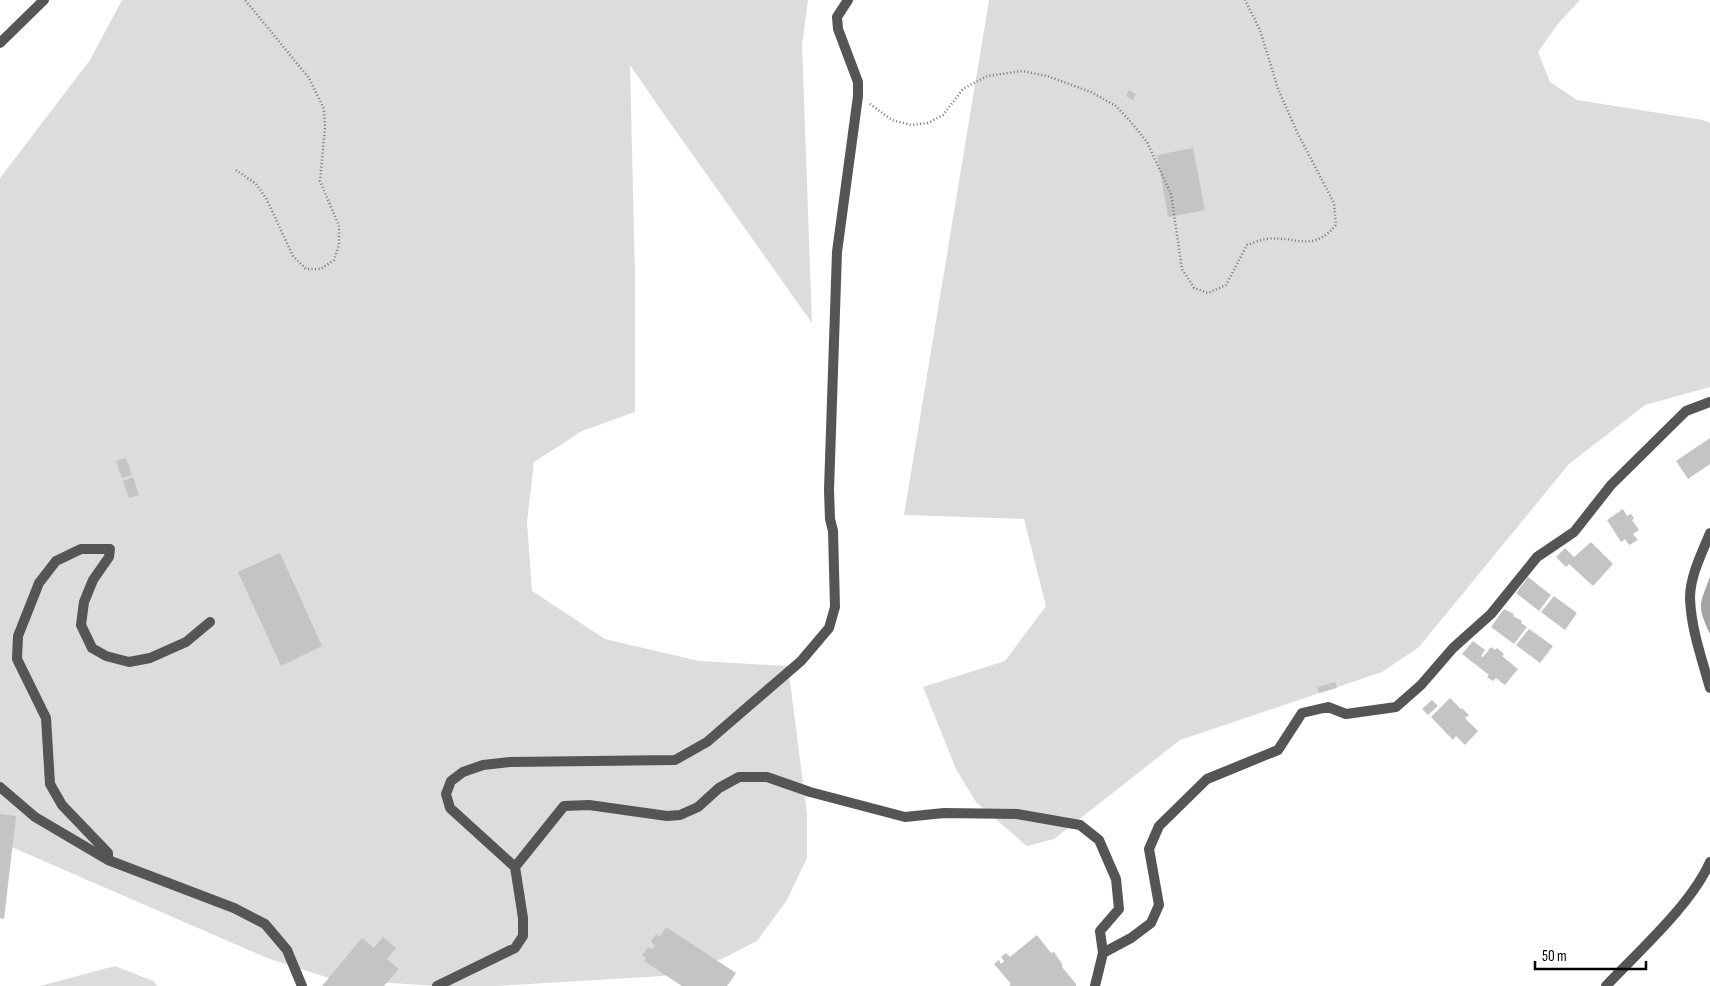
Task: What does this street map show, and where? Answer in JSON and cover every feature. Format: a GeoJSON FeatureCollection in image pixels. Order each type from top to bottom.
{"type":"FeatureCollection","features":[{"type":"Feature","properties":{"kind":"street"},"geometry":{"type":"LineString","coordinates":[[0,43],[44,0]]}},
{"type":"Feature","properties":{"kind":"street"},"geometry":{"type":"LineString","coordinates":[[437,986],[514,948],[523,936],[523,918],[515,867],[450,808],[446,794],[451,781],[463,772],[483,765],[510,762],[676,760],[707,742],[801,661],[830,628],[835,607],[833,531],[830,519],[829,490],[836,252],[858,96],[858,82],[838,29],[837,17],[848,0]]}},
{"type":"Feature","properties":{"kind":"street"},"geometry":{"type":"LineString","coordinates":[[1103,953],[1131,938],[1151,923],[1159,905],[1149,849],[1160,826],[1207,779],[1278,750],[1302,713],[1328,707],[1346,714],[1396,706],[1421,685],[1453,648],[1491,614],[1537,558],[1574,532],[1611,485],[1686,411],[1710,402]]}},
{"type":"Feature","properties":{"kind":"street"},"geometry":{"type":"LineString","coordinates":[[1710,533],[1695,572],[1690,597],[1694,628],[1710,688]]}},
{"type":"Feature","properties":{"kind":"street"},"geometry":{"type":"LineString","coordinates":[[108,860],[108,854],[62,805],[50,784],[46,718],[17,659],[18,636],[39,583],[56,561],[81,549],[110,549],[109,557],[93,580],[84,602],[81,625],[92,648],[106,656],[129,662],[150,658],[186,642],[210,622]]}},
{"type":"Feature","properties":{"kind":"street"},"geometry":{"type":"LineString","coordinates":[[515,867],[564,806],[589,805],[667,816],[680,815],[698,807],[719,788],[739,777],[768,778],[810,792],[905,817],[944,813],[1017,814],[1080,825],[1099,840],[1116,878],[1119,909],[1100,932],[1103,953],[1095,986]]}},
{"type":"Feature","properties":{"kind":"street"},"geometry":{"type":"LineString","coordinates":[[0,786],[35,817],[108,860],[234,908],[265,924],[287,950],[302,986]]}},
{"type":"Feature","properties":{"kind":"street"},"geometry":{"type":"LineString","coordinates":[[1606,986],[1674,914],[1703,878],[1710,862]]}},
{"type":"Feature","properties":{"kind":"path"},"geometry":{"type":"LineString","coordinates":[[236,170],[256,184],[266,198],[293,256],[306,269],[321,269],[334,260],[339,245],[339,226],[320,181],[325,128],[324,110],[309,78],[245,0]]}},
{"type":"Feature","properties":{"kind":"path"},"geometry":{"type":"LineString","coordinates":[[858,96],[892,120],[911,125],[928,123],[943,114],[963,89],[986,76],[1022,71],[1047,76],[1092,92],[1116,106],[1147,142],[1171,194],[1182,269],[1194,288],[1208,293],[1226,285],[1247,245],[1266,239],[1310,242],[1326,236],[1336,225],[1334,203],[1297,132],[1278,89],[1260,30],[1245,0]]}},
{"type":"Feature","properties":{"kind":"shaded area"},"geometry":{"type":"Polygon","coordinates":[[[122,0],[808,0],[802,45],[812,323],[630,65],[635,274],[635,412],[582,431],[534,462],[527,522],[532,591],[605,639],[699,661],[788,666],[807,814],[807,858],[787,900],[757,941],[722,959],[663,976],[496,986],[436,986],[332,979],[267,958],[0,842],[0,178],[90,60],[122,0]]]}},
{"type":"Feature","properties":{"kind":"shaded area"},"geometry":{"type":"Polygon","coordinates":[[[989,0],[1580,0],[1557,25],[1538,52],[1550,82],[1577,100],[1703,120],[1710,123],[1710,387],[1645,405],[1569,464],[1419,647],[1382,672],[1180,740],[1054,839],[1027,846],[976,802],[956,769],[923,687],[1005,661],[1046,606],[1024,519],[904,515],[989,0]]]}},
{"type":"Feature","properties":{"kind":"shaded area"},"geometry":{"type":"Polygon","coordinates":[[[1710,577],[1710,634],[1701,611],[1701,606],[1710,577]]]}},
{"type":"Feature","properties":{"kind":"shaded area"},"geometry":{"type":"Polygon","coordinates":[[[115,966],[153,981],[157,986],[40,986],[115,966]]]}},
{"type":"Feature","properties":{"kind":"building"},"geometry":{"type":"Polygon","coordinates":[[[1129,90],[1136,94],[1133,100],[1126,96],[1129,90]]]}},
{"type":"Feature","properties":{"kind":"building"},"geometry":{"type":"Polygon","coordinates":[[[1193,148],[1205,210],[1168,217],[1157,155],[1193,148]]]}},
{"type":"Feature","properties":{"kind":"building"},"geometry":{"type":"Polygon","coordinates":[[[1710,438],[1710,464],[1688,479],[1676,461],[1710,438]]]}},
{"type":"Feature","properties":{"kind":"building"},"geometry":{"type":"Polygon","coordinates":[[[126,458],[132,475],[122,478],[116,461],[126,458]]]}},
{"type":"Feature","properties":{"kind":"building"},"geometry":{"type":"Polygon","coordinates":[[[133,477],[139,495],[129,498],[123,481],[133,477]]]}},
{"type":"Feature","properties":{"kind":"building"},"geometry":{"type":"Polygon","coordinates":[[[1623,509],[1627,516],[1631,514],[1634,518],[1632,520],[1639,530],[1633,534],[1638,540],[1629,545],[1625,539],[1621,542],[1607,520],[1623,509]]]}},
{"type":"Feature","properties":{"kind":"building"},"geometry":{"type":"Polygon","coordinates":[[[1591,542],[1613,564],[1593,586],[1569,564],[1566,567],[1556,557],[1565,548],[1574,557],[1591,542]]]}},
{"type":"Feature","properties":{"kind":"building"},"geometry":{"type":"Polygon","coordinates":[[[280,553],[322,646],[281,666],[238,572],[280,553]]]}},
{"type":"Feature","properties":{"kind":"building"},"geometry":{"type":"Polygon","coordinates":[[[1528,577],[1551,595],[1539,611],[1516,593],[1528,577]]]}},
{"type":"Feature","properties":{"kind":"building"},"geometry":{"type":"Polygon","coordinates":[[[1554,596],[1577,613],[1565,630],[1541,612],[1554,596]]]}},
{"type":"Feature","properties":{"kind":"building"},"geometry":{"type":"Polygon","coordinates":[[[1504,609],[1514,614],[1513,616],[1522,621],[1521,623],[1527,627],[1514,644],[1491,627],[1504,609]]]}},
{"type":"Feature","properties":{"kind":"building"},"geometry":{"type":"Polygon","coordinates":[[[1529,629],[1553,646],[1540,663],[1516,645],[1529,629]]]}},
{"type":"Feature","properties":{"kind":"building"},"geometry":{"type":"Polygon","coordinates":[[[1473,641],[1485,650],[1481,656],[1483,657],[1491,647],[1495,650],[1497,648],[1504,654],[1502,656],[1518,669],[1505,685],[1496,678],[1493,681],[1487,677],[1489,675],[1462,654],[1473,641]]]}},
{"type":"Feature","properties":{"kind":"building"},"geometry":{"type":"Polygon","coordinates":[[[1335,682],[1337,688],[1319,693],[1317,687],[1335,682]]]}},
{"type":"Feature","properties":{"kind":"building"},"geometry":{"type":"Polygon","coordinates":[[[1450,698],[1469,715],[1465,718],[1478,731],[1465,745],[1456,736],[1453,740],[1431,717],[1450,698]]]}},
{"type":"Feature","properties":{"kind":"building"},"geometry":{"type":"Polygon","coordinates":[[[1432,700],[1438,706],[1428,715],[1422,709],[1432,700]]]}},
{"type":"Feature","properties":{"kind":"building"},"geometry":{"type":"Polygon","coordinates":[[[0,814],[16,816],[4,919],[0,918],[0,814]]]}},
{"type":"Feature","properties":{"kind":"building"},"geometry":{"type":"Polygon","coordinates":[[[666,927],[736,973],[727,986],[682,986],[644,961],[646,958],[642,955],[648,947],[652,949],[655,945],[651,942],[656,934],[660,937],[666,927]]]}},
{"type":"Feature","properties":{"kind":"building"},"geometry":{"type":"Polygon","coordinates":[[[1037,935],[1051,953],[1054,952],[1076,986],[1009,986],[1011,984],[994,964],[999,960],[1001,964],[1004,961],[1001,957],[1006,953],[1010,957],[1037,935]]]}},
{"type":"Feature","properties":{"kind":"building"},"geometry":{"type":"Polygon","coordinates":[[[383,937],[396,948],[387,959],[399,969],[384,986],[322,986],[362,938],[374,948],[383,937]]]}}]}
